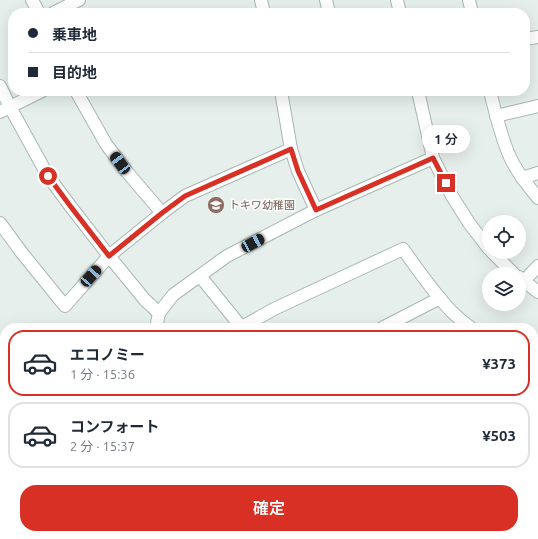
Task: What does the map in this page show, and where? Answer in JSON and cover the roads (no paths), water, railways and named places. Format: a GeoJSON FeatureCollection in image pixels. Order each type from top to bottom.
{"type":"FeatureCollection","features":[{"type":"Feature","properties":{"kind":"street"},"geometry":{"type":"LineString","coordinates":[[63,8],[79,0]]}},
{"type":"Feature","properties":{"kind":"street"},"geometry":{"type":"LineString","coordinates":[[0,86],[5,110],[48,176],[109,256],[145,300],[158,312]]}},
{"type":"Feature","properties":{"kind":"street"},"geometry":{"type":"LineString","coordinates":[[5,110],[32,96]]}},
{"type":"Feature","properties":{"kind":"street"},"geometry":{"type":"LineString","coordinates":[[79,96],[106,144],[127,172],[162,213]]}},
{"type":"Feature","properties":{"kind":"street"},"geometry":{"type":"LineString","coordinates":[[283,96],[291,149],[298,171],[316,210]]}},
{"type":"Feature","properties":{"kind":"street"},"geometry":{"type":"LineString","coordinates":[[419,96],[433,158],[452,196],[469,224],[482,240]]}},
{"type":"Feature","properties":{"kind":"street"},"geometry":{"type":"LineString","coordinates":[[491,96],[496,116],[510,157],[522,178],[538,198]]}},
{"type":"Feature","properties":{"kind":"street"},"geometry":{"type":"LineString","coordinates":[[496,116],[538,106]]}},
{"type":"Feature","properties":{"kind":"street"},"geometry":{"type":"LineString","coordinates":[[0,223],[65,306],[109,256],[185,196],[291,149]]}},
{"type":"Feature","properties":{"kind":"street"},"geometry":{"type":"LineString","coordinates":[[157,323],[158,312],[173,295],[227,256],[316,210],[433,158]]}},
{"type":"Feature","properties":{"kind":"street"},"geometry":{"type":"LineString","coordinates":[[522,178],[538,174]]}},
{"type":"Feature","properties":{"kind":"street"},"geometry":{"type":"LineString","coordinates":[[250,323],[274,309],[403,249],[428,284],[452,312],[464,323]]}},
{"type":"Feature","properties":{"kind":"street"},"geometry":{"type":"LineString","coordinates":[[499,259],[506,267]]}},
{"type":"Feature","properties":{"kind":"street"},"geometry":{"type":"LineString","coordinates":[[526,273],[538,266]]}},
{"type":"Feature","properties":{"kind":"street"},"geometry":{"type":"LineString","coordinates":[[200,276],[238,323]]}},
{"type":"Feature","properties":{"kind":"street"},"geometry":{"type":"LineString","coordinates":[[526,283],[538,292]]}},
{"type":"Feature","properties":{"kind":"street"},"geometry":{"type":"LineString","coordinates":[[392,323],[440,298]]}},
{"type":"Feature","properties":{"kind":"place","name":"トキワ幼稚園"},"geometry":{"type":"Point","coordinates":[216,205]}}]}
